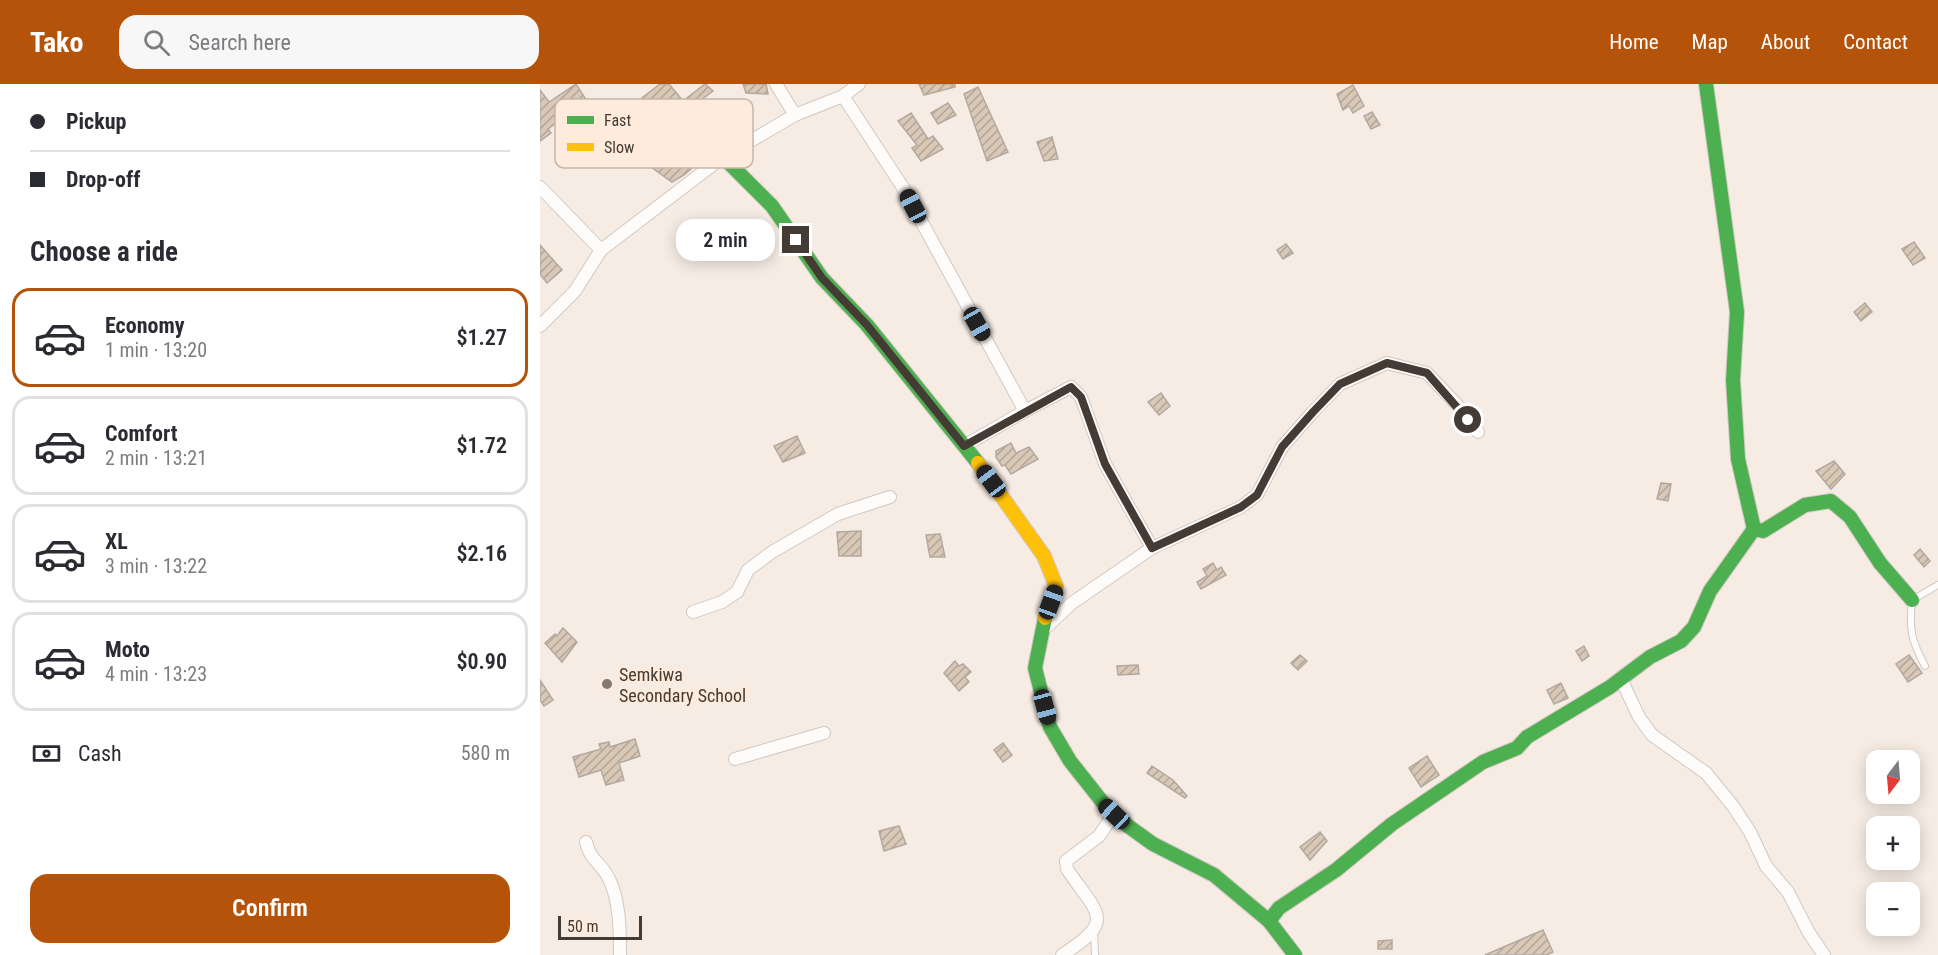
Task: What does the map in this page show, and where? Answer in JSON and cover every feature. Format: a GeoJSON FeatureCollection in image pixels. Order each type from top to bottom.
{"type":"FeatureCollection","features":[{"type":"Feature","properties":{"kind":"street"},"geometry":{"type":"LineString","coordinates":[[776,84],[795,115]]}},
{"type":"Feature","properties":{"kind":"street"},"geometry":{"type":"LineString","coordinates":[[753,140],[795,115],[843,96],[860,84]]}},
{"type":"Feature","properties":{"kind":"street"},"geometry":{"type":"LineString","coordinates":[[1269,921],[1279,908],[1336,870],[1392,824],[1443,788],[1483,762],[1517,748],[1527,737],[1621,679],[1650,657],[1681,641],[1694,627],[1710,591],[1754,529],[1738,459],[1733,380],[1737,312],[1706,84]]}},
{"type":"Feature","properties":{"kind":"street"},"geometry":{"type":"LineString","coordinates":[[843,96],[902,186],[1025,411]]}},
{"type":"Feature","properties":{"kind":"street"},"geometry":{"type":"LineString","coordinates":[[540,326],[575,291],[601,250],[709,168]]}},
{"type":"Feature","properties":{"kind":"street"},"geometry":{"type":"LineString","coordinates":[[734,168],[772,206],[822,278],[867,325],[964,446],[1019,517],[1026,533],[1044,556],[1056,586],[1040,633],[1035,668],[1050,727],[1070,761],[1114,814],[1153,844],[1214,875],[1269,921],[1295,955]]}},
{"type":"Feature","properties":{"kind":"street"},"geometry":{"type":"LineString","coordinates":[[540,187],[601,250]]}},
{"type":"Feature","properties":{"kind":"street"},"geometry":{"type":"LineString","coordinates":[[1040,633],[1072,603],[1152,548],[1241,507],[1257,495],[1282,447],[1340,384],[1387,363],[1427,373],[1459,407],[1478,432]]}},
{"type":"Feature","properties":{"kind":"street"},"geometry":{"type":"LineString","coordinates":[[964,446],[1071,387],[1081,397],[1105,464],[1152,548]]}},
{"type":"Feature","properties":{"kind":"street"},"geometry":{"type":"LineString","coordinates":[[693,612],[722,602],[737,592],[748,570],[772,552],[838,514],[890,497]]}},
{"type":"Feature","properties":{"kind":"street"},"geometry":{"type":"LineString","coordinates":[[1754,529],[1763,531],[1770,528],[1805,505],[1831,501],[1850,517],[1880,563],[1912,600]]}},
{"type":"Feature","properties":{"kind":"street"},"geometry":{"type":"LineString","coordinates":[[1621,679],[1639,717],[1652,735],[1706,773],[1733,806],[1750,832],[1766,866],[1788,892],[1809,933],[1824,955]]}},
{"type":"Feature","properties":{"kind":"street"},"geometry":{"type":"LineString","coordinates":[[735,759],[824,733]]}},
{"type":"Feature","properties":{"kind":"street"},"geometry":{"type":"LineString","coordinates":[[1062,955],[1089,938],[1098,927],[1097,914],[1067,869],[1066,861],[1099,836],[1114,814]]}},
{"type":"Feature","properties":{"kind":"street"},"geometry":{"type":"LineString","coordinates":[[586,842],[589,855],[608,877],[617,914],[620,955]]}},
{"type":"Feature","properties":{"kind":"lane"},"geometry":{"type":"LineString","coordinates":[[1925,666],[1913,643],[1910,628],[1912,600],[1938,585]]}},
{"type":"Feature","properties":{"kind":"lane"},"geometry":{"type":"LineString","coordinates":[[1094,932],[1095,955]]}},
{"type":"Feature","properties":{"kind":"building"},"geometry":{"type":"Polygon","coordinates":[[[576,84],[586,99],[555,99],[555,124],[548,129],[551,133],[540,141],[540,90],[549,102],[576,84]]]}},
{"type":"Feature","properties":{"kind":"building"},"geometry":{"type":"Polygon","coordinates":[[[660,84],[669,84],[681,99],[644,99],[642,98],[660,84]]]}},
{"type":"Feature","properties":{"kind":"building"},"geometry":{"type":"Polygon","coordinates":[[[705,84],[713,91],[702,99],[686,99],[705,84]]]}},
{"type":"Feature","properties":{"kind":"building"},"geometry":{"type":"Polygon","coordinates":[[[743,84],[766,84],[768,94],[746,93],[743,84]]]}},
{"type":"Feature","properties":{"kind":"building"},"geometry":{"type":"Polygon","coordinates":[[[919,84],[955,84],[955,87],[924,95],[919,84]]]}},
{"type":"Feature","properties":{"kind":"building"},"geometry":{"type":"Polygon","coordinates":[[[1353,85],[1364,106],[1353,113],[1349,106],[1343,110],[1337,94],[1353,85]]]}},
{"type":"Feature","properties":{"kind":"building"},"geometry":{"type":"Polygon","coordinates":[[[978,87],[1008,152],[987,161],[964,94],[978,87]]]}},
{"type":"Feature","properties":{"kind":"building"},"geometry":{"type":"Polygon","coordinates":[[[948,103],[956,115],[938,124],[931,113],[948,103]]]}},
{"type":"Feature","properties":{"kind":"building"},"geometry":{"type":"Polygon","coordinates":[[[1372,112],[1380,125],[1371,129],[1364,116],[1372,112]]]}},
{"type":"Feature","properties":{"kind":"building"},"geometry":{"type":"Polygon","coordinates":[[[911,113],[928,139],[933,136],[943,149],[921,161],[912,148],[917,145],[898,121],[911,113]]]}},
{"type":"Feature","properties":{"kind":"building"},"geometry":{"type":"Polygon","coordinates":[[[1052,137],[1058,159],[1044,161],[1037,142],[1052,137]]]}},
{"type":"Feature","properties":{"kind":"building"},"geometry":{"type":"Polygon","coordinates":[[[652,168],[690,168],[672,182],[652,168]]]}},
{"type":"Feature","properties":{"kind":"building"},"geometry":{"type":"Polygon","coordinates":[[[1914,242],[1925,258],[1913,265],[1902,249],[1914,242]]]}},
{"type":"Feature","properties":{"kind":"building"},"geometry":{"type":"Polygon","coordinates":[[[1286,244],[1293,253],[1283,259],[1277,250],[1286,244]]]}},
{"type":"Feature","properties":{"kind":"building"},"geometry":{"type":"Polygon","coordinates":[[[540,245],[562,270],[547,283],[540,274],[540,245]]]}},
{"type":"Feature","properties":{"kind":"building"},"geometry":{"type":"Polygon","coordinates":[[[1865,303],[1872,312],[1861,321],[1854,312],[1865,303]]]}},
{"type":"Feature","properties":{"kind":"building"},"geometry":{"type":"Polygon","coordinates":[[[1161,393],[1170,406],[1159,415],[1148,402],[1161,393]]]}},
{"type":"Feature","properties":{"kind":"building"},"geometry":{"type":"Polygon","coordinates":[[[797,436],[805,453],[783,462],[774,446],[797,436]]]}},
{"type":"Feature","properties":{"kind":"building"},"geometry":{"type":"Polygon","coordinates":[[[1011,443],[1016,453],[1029,447],[1038,459],[1011,474],[996,457],[996,451],[1011,443]]]}},
{"type":"Feature","properties":{"kind":"building"},"geometry":{"type":"Polygon","coordinates":[[[1834,461],[1845,474],[1831,489],[1816,471],[1834,461]]]}},
{"type":"Feature","properties":{"kind":"building"},"geometry":{"type":"Polygon","coordinates":[[[1661,483],[1671,484],[1668,501],[1657,499],[1661,483]]]}},
{"type":"Feature","properties":{"kind":"building"},"geometry":{"type":"Polygon","coordinates":[[[861,531],[861,556],[839,556],[837,532],[861,531]]]}},
{"type":"Feature","properties":{"kind":"building"},"geometry":{"type":"Polygon","coordinates":[[[940,534],[945,557],[930,557],[926,535],[940,534]]]}},
{"type":"Feature","properties":{"kind":"building"},"geometry":{"type":"Polygon","coordinates":[[[1920,549],[1930,561],[1924,567],[1914,555],[1920,549]]]}},
{"type":"Feature","properties":{"kind":"building"},"geometry":{"type":"Polygon","coordinates":[[[1213,563],[1217,570],[1221,567],[1226,575],[1201,589],[1197,582],[1207,576],[1203,569],[1213,563]]]}},
{"type":"Feature","properties":{"kind":"building"},"geometry":{"type":"Polygon","coordinates":[[[563,628],[577,642],[562,662],[545,643],[555,634],[557,636],[563,628]]]}},
{"type":"Feature","properties":{"kind":"building"},"geometry":{"type":"Polygon","coordinates":[[[1584,646],[1589,656],[1582,661],[1576,651],[1584,646]]]}},
{"type":"Feature","properties":{"kind":"building"},"geometry":{"type":"Polygon","coordinates":[[[1300,655],[1307,661],[1298,670],[1291,663],[1300,655]]]}},
{"type":"Feature","properties":{"kind":"building"},"geometry":{"type":"Polygon","coordinates":[[[1909,655],[1922,673],[1908,682],[1896,664],[1909,655]]]}},
{"type":"Feature","properties":{"kind":"building"},"geometry":{"type":"Polygon","coordinates":[[[955,661],[959,666],[963,664],[971,672],[965,677],[969,682],[959,691],[944,673],[955,661]]]}},
{"type":"Feature","properties":{"kind":"building"},"geometry":{"type":"Polygon","coordinates":[[[1138,665],[1139,674],[1118,675],[1117,666],[1138,665]]]}},
{"type":"Feature","properties":{"kind":"building"},"geometry":{"type":"Polygon","coordinates":[[[540,680],[553,700],[544,706],[540,700],[540,680]]]}},
{"type":"Feature","properties":{"kind":"building"},"geometry":{"type":"Polygon","coordinates":[[[1561,683],[1568,698],[1554,704],[1547,690],[1561,683]]]}},
{"type":"Feature","properties":{"kind":"building"},"geometry":{"type":"Polygon","coordinates":[[[635,739],[640,756],[619,763],[624,780],[606,785],[601,770],[579,777],[573,757],[601,749],[599,744],[609,742],[610,747],[635,739]]]}},
{"type":"Feature","properties":{"kind":"building"},"geometry":{"type":"Polygon","coordinates":[[[1003,743],[1012,755],[1003,762],[994,750],[1003,743]]]}},
{"type":"Feature","properties":{"kind":"building"},"geometry":{"type":"Polygon","coordinates":[[[1427,756],[1439,775],[1421,787],[1409,768],[1427,756]]]}},
{"type":"Feature","properties":{"kind":"building"},"geometry":{"type":"Polygon","coordinates":[[[1152,766],[1173,780],[1187,796],[1185,798],[1147,773],[1152,766]]]}},
{"type":"Feature","properties":{"kind":"building"},"geometry":{"type":"Polygon","coordinates":[[[899,826],[906,844],[884,851],[879,831],[899,826]]]}},
{"type":"Feature","properties":{"kind":"building"},"geometry":{"type":"Polygon","coordinates":[[[1320,832],[1327,841],[1310,860],[1300,847],[1320,832]]]}},
{"type":"Feature","properties":{"kind":"building"},"geometry":{"type":"Polygon","coordinates":[[[1543,930],[1553,952],[1546,955],[1485,955],[1543,930]]]}},
{"type":"Feature","properties":{"kind":"building"},"geometry":{"type":"Polygon","coordinates":[[[1392,940],[1392,949],[1378,949],[1378,941],[1392,940]]]}},
{"type":"Feature","properties":{"kind":"traffic: fast"},"geometry":{"type":"LineString","coordinates":[[1706,84],[1737,312],[1733,380],[1738,459],[1754,529],[1763,531],[1805,505],[1831,501],[1850,517],[1880,563],[1912,600]]}},
{"type":"Feature","properties":{"kind":"traffic: fast"},"geometry":{"type":"LineString","coordinates":[[734,168],[772,206],[822,278],[867,325],[978,463]]}},
{"type":"Feature","properties":{"kind":"traffic: fast"},"geometry":{"type":"LineString","coordinates":[[1269,921],[1279,908],[1336,870],[1392,824],[1483,762],[1517,748],[1527,737],[1610,687],[1650,657],[1681,641],[1694,627],[1710,591],[1754,529]]}},
{"type":"Feature","properties":{"kind":"traffic: fast"},"geometry":{"type":"LineString","coordinates":[[1045,618],[1035,668],[1050,727],[1070,761],[1104,804],[1128,826],[1153,844],[1214,875],[1269,921],[1295,955]]}},
{"type":"Feature","properties":{"kind":"traffic: slow"},"geometry":{"type":"LineString","coordinates":[[978,463],[1044,556],[1056,586],[1045,618]]}},
{"type":"Feature","properties":{"kind":"place","name":"Semkiwa Secondary School"},"geometry":{"type":"Point","coordinates":[607,684]}},
{"type":"Feature","properties":{"kind":"route"},"geometry":{"type":"LineString","coordinates":[[796,240],[822,278],[867,325],[964,446],[1071,387],[1081,397],[1105,464],[1152,548],[1241,507],[1257,495],[1282,447],[1340,384],[1387,363],[1427,373],[1468,420]]}}]}
